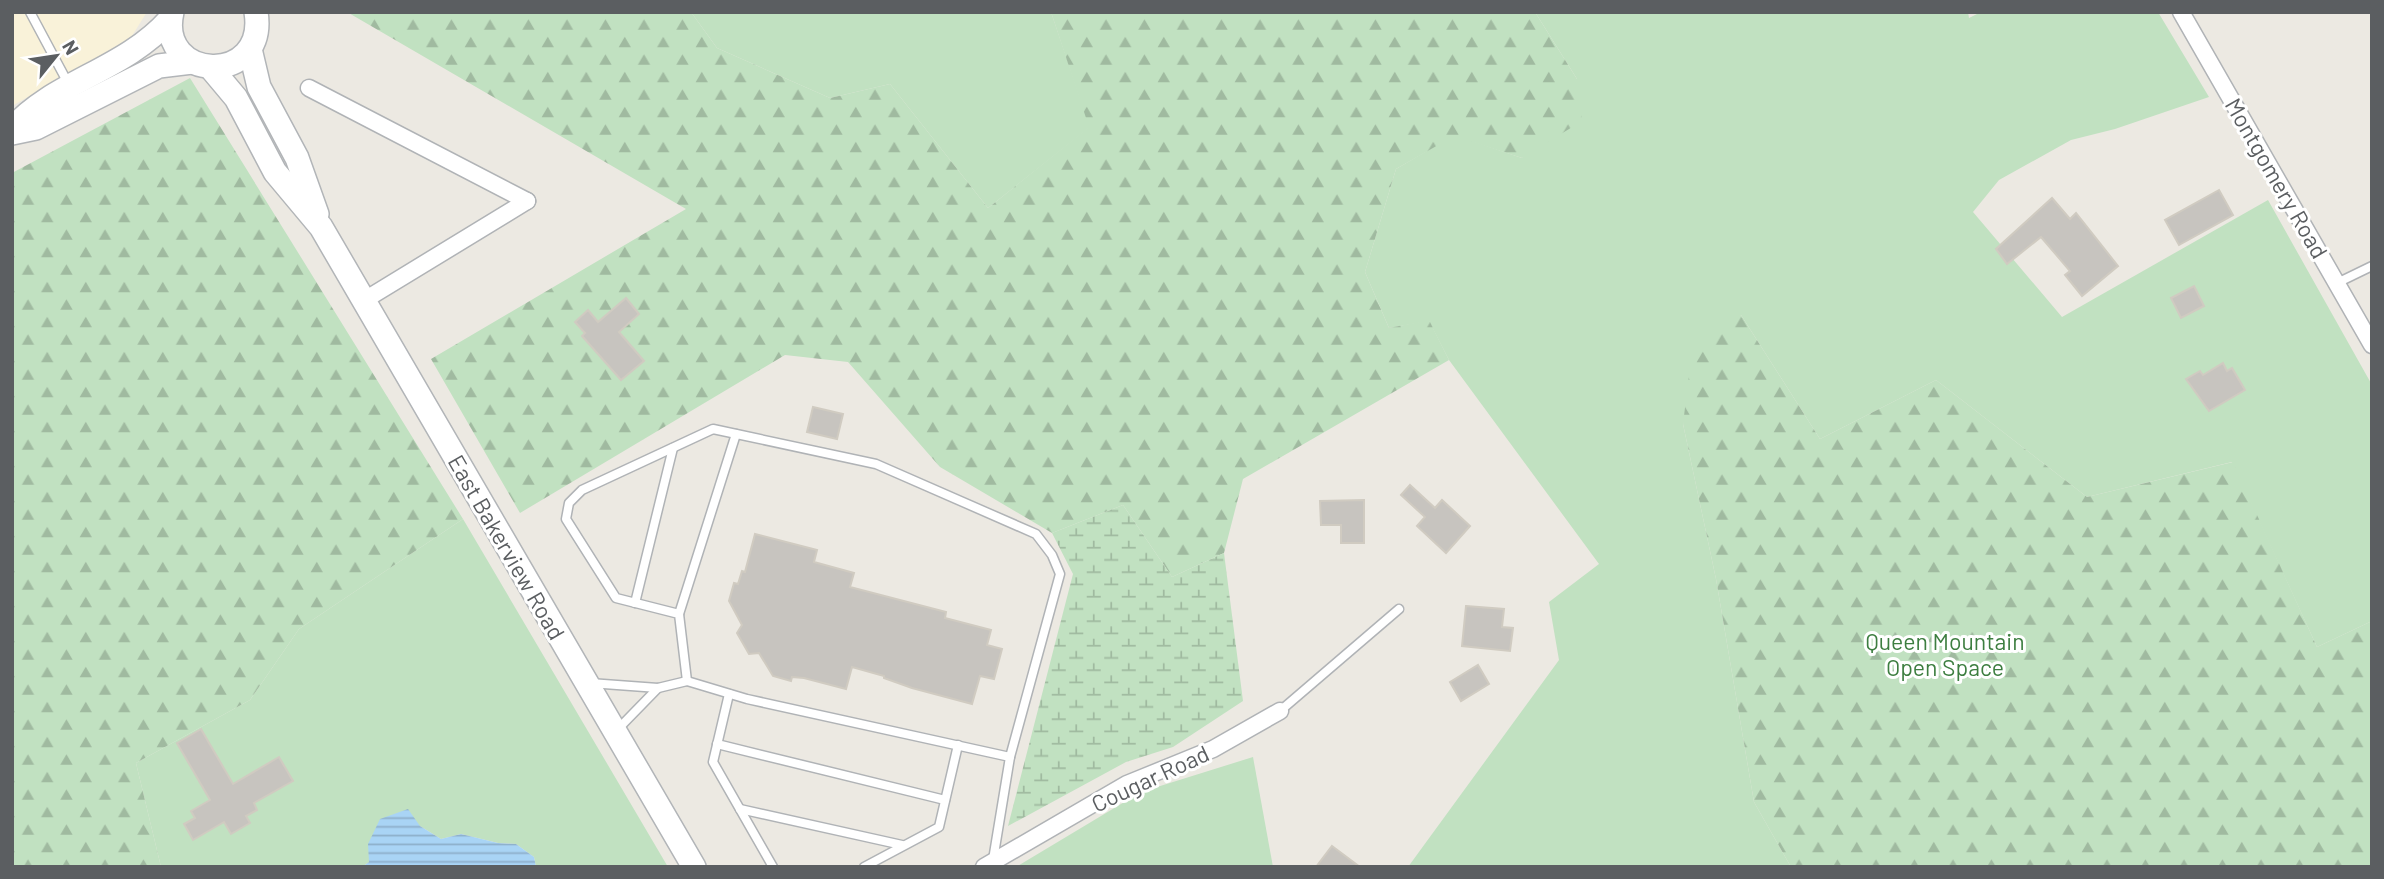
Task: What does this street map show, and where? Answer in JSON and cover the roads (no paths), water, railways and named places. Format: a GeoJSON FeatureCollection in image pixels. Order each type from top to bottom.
{"type":"FeatureCollection","features":[{"type":"Feature","properties":{"kind":"main road"},"geometry":{"type":"LineString","coordinates":[[12,131],[27,112],[135,52],[171,16]]}},
{"type":"Feature","properties":{"kind":"main road","name":"East Bakerview Road"},"geometry":{"type":"LineString","coordinates":[[171,16],[173,40],[236,99],[275,173],[321,227]]}},
{"type":"Feature","properties":{"kind":"main road"},"geometry":{"type":"LineString","coordinates":[[12,131],[36,128],[159,66],[229,65],[250,49],[262,17]]}},
{"type":"Feature","properties":{"kind":"main road","name":"East Bakerview Road"},"geometry":{"type":"LineString","coordinates":[[250,49],[258,87],[297,158],[321,227],[694,867]]}},
{"type":"Feature","properties":{"kind":"street","name":"Montgomery Road"},"geometry":{"type":"LineString","coordinates":[[2181,12],[2372,345]]}},
{"type":"Feature","properties":{"kind":"street"},"geometry":{"type":"LineString","coordinates":[[309,88],[527,201],[363,301]]}},
{"type":"Feature","properties":{"kind":"street","name":"Cougar Road"},"geometry":{"type":"LineString","coordinates":[[988,864],[1127,783],[1213,749],[1280,710]]}},
{"type":"Feature","properties":{"kind":"lane"},"geometry":{"type":"LineString","coordinates":[[30,12],[70,88],[96,98]]}},
{"type":"Feature","properties":{"kind":"lane"},"geometry":{"type":"LineString","coordinates":[[2337,283],[2372,266]]}},
{"type":"Feature","properties":{"kind":"lane"},"geometry":{"type":"LineString","coordinates":[[679,614],[616,598],[566,519],[569,503],[582,490],[713,429],[876,464],[1035,534],[1052,555],[1060,574],[1010,757],[988,864]]}},
{"type":"Feature","properties":{"kind":"lane"},"geometry":{"type":"LineString","coordinates":[[687,681],[679,614],[736,434]]}},
{"type":"Feature","properties":{"kind":"lane"},"geometry":{"type":"LineString","coordinates":[[635,603],[673,448]]}},
{"type":"Feature","properties":{"kind":"lane"},"geometry":{"type":"LineString","coordinates":[[1280,710],[1399,609]]}},
{"type":"Feature","properties":{"kind":"lane"},"geometry":{"type":"LineString","coordinates":[[586,683],[658,688],[687,681],[729,694],[1010,757]]}},
{"type":"Feature","properties":{"kind":"lane"},"geometry":{"type":"LineString","coordinates":[[615,732],[658,688]]}},
{"type":"Feature","properties":{"kind":"lane"},"geometry":{"type":"LineString","coordinates":[[729,694],[713,762],[773,867]]}},
{"type":"Feature","properties":{"kind":"lane"},"geometry":{"type":"LineString","coordinates":[[717,744],[945,800]]}},
{"type":"Feature","properties":{"kind":"lane"},"geometry":{"type":"LineString","coordinates":[[864,867],[939,827],[958,745]]}},
{"type":"Feature","properties":{"kind":"lane"},"geometry":{"type":"LineString","coordinates":[[740,809],[902,845]]}},
{"type":"Feature","properties":{"kind":"water"},"geometry":{"type":"Polygon","coordinates":[[[408,809],[420,826],[441,839],[461,834],[498,843],[516,844],[534,857],[536,867],[362,867],[369,862],[368,844],[380,819],[408,809]]]}},
{"type":"Feature","properties":{"kind":"park label","name":"Queen Mountain Open Space"},"geometry":{"type":"Point","coordinates":[1945,654]}}]}
